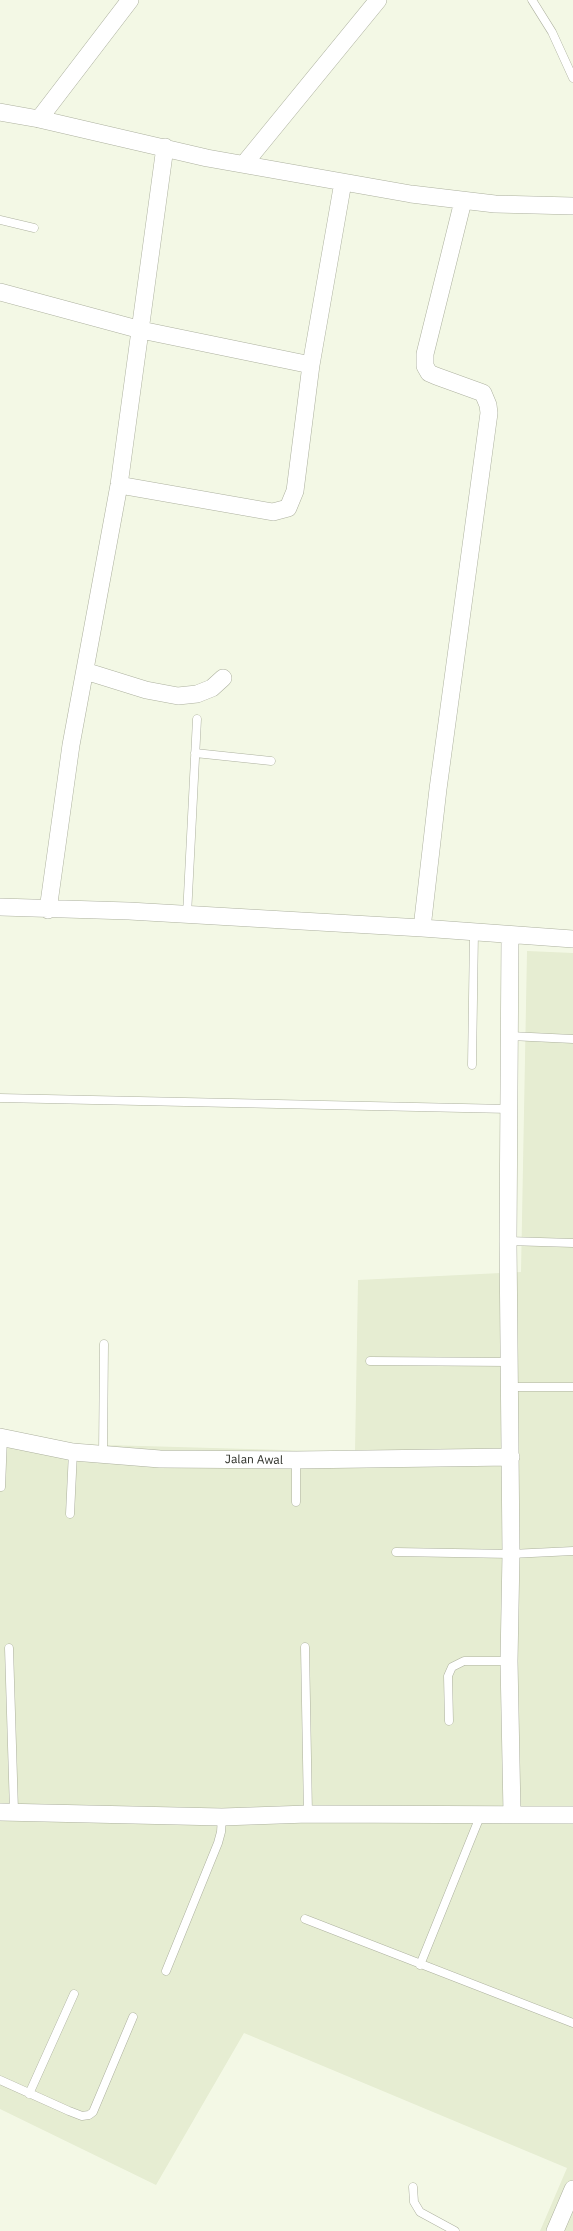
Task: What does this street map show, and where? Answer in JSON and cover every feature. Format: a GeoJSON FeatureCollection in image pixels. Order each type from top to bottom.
{"type":"FeatureCollection","features":[{"type":"Feature","properties":{"kind":"street"},"geometry":{"type":"LineString","coordinates":[[39,119],[130,0]]}},
{"type":"Feature","properties":{"kind":"street"},"geometry":{"type":"LineString","coordinates":[[244,164],[378,0]]}},
{"type":"Feature","properties":{"kind":"street"},"geometry":{"type":"LineString","coordinates":[[0,112],[39,119],[244,164],[343,182],[463,201],[530,206],[573,206]]}},
{"type":"Feature","properties":{"kind":"street"},"geometry":{"type":"LineString","coordinates":[[48,910],[71,745],[119,485],[142,330],[165,147]]}},
{"type":"Feature","properties":{"kind":"street"},"geometry":{"type":"LineString","coordinates":[[119,485],[273,512],[288,508],[295,491],[311,365],[343,182]]}},
{"type":"Feature","properties":{"kind":"street"},"geometry":{"type":"LineString","coordinates":[[422,928],[439,782],[489,413],[488,405],[483,392],[429,373],[425,366],[425,354],[463,201]]}},
{"type":"Feature","properties":{"kind":"street"},"geometry":{"type":"LineString","coordinates":[[0,292],[142,330],[311,365]]}},
{"type":"Feature","properties":{"kind":"street"},"geometry":{"type":"LineString","coordinates":[[84,671],[146,690],[178,696],[197,694],[207,690],[223,678]]}},
{"type":"Feature","properties":{"kind":"street"},"geometry":{"type":"LineString","coordinates":[[0,907],[188,915],[422,928],[573,939]]}},
{"type":"Feature","properties":{"kind":"street"},"geometry":{"type":"LineString","coordinates":[[510,935],[508,1241],[511,1554],[508,1661],[512,1813]]}},
{"type":"Feature","properties":{"kind":"street","name":"Jalan Awal"},"geometry":{"type":"LineString","coordinates":[[1,1437],[73,1452],[160,1459],[296,1460],[511,1457]]}},
{"type":"Feature","properties":{"kind":"street"},"geometry":{"type":"LineString","coordinates":[[7,1812],[222,1816],[512,1813],[573,1815]]}},
{"type":"Feature","properties":{"kind":"street"},"geometry":{"type":"LineString","coordinates":[[555,2231],[572,2193]]}},
{"type":"Feature","properties":{"kind":"lane"},"geometry":{"type":"LineString","coordinates":[[532,0],[552,32],[573,78]]}},
{"type":"Feature","properties":{"kind":"lane"},"geometry":{"type":"LineString","coordinates":[[0,220],[34,228]]}},
{"type":"Feature","properties":{"kind":"lane"},"geometry":{"type":"LineString","coordinates":[[188,915],[197,718]]}},
{"type":"Feature","properties":{"kind":"lane"},"geometry":{"type":"LineString","coordinates":[[195,753],[271,761]]}},
{"type":"Feature","properties":{"kind":"lane"},"geometry":{"type":"LineString","coordinates":[[472,1065],[474,932]]}},
{"type":"Feature","properties":{"kind":"lane"},"geometry":{"type":"LineString","coordinates":[[510,1036],[573,1039]]}},
{"type":"Feature","properties":{"kind":"lane"},"geometry":{"type":"LineString","coordinates":[[0,1098],[509,1109]]}},
{"type":"Feature","properties":{"kind":"lane"},"geometry":{"type":"LineString","coordinates":[[508,1241],[573,1243]]}},
{"type":"Feature","properties":{"kind":"lane"},"geometry":{"type":"LineString","coordinates":[[103,1455],[104,1344]]}},
{"type":"Feature","properties":{"kind":"lane"},"geometry":{"type":"LineString","coordinates":[[370,1361],[509,1362]]}},
{"type":"Feature","properties":{"kind":"lane"},"geometry":{"type":"LineString","coordinates":[[510,1387],[573,1387]]}},
{"type":"Feature","properties":{"kind":"lane"},"geometry":{"type":"LineString","coordinates":[[1,1437],[1,1486]]}},
{"type":"Feature","properties":{"kind":"lane"},"geometry":{"type":"LineString","coordinates":[[70,1514],[73,1452]]}},
{"type":"Feature","properties":{"kind":"lane"},"geometry":{"type":"LineString","coordinates":[[296,1460],[296,1502]]}},
{"type":"Feature","properties":{"kind":"lane"},"geometry":{"type":"LineString","coordinates":[[396,1552],[511,1554],[573,1551]]}},
{"type":"Feature","properties":{"kind":"lane"},"geometry":{"type":"LineString","coordinates":[[305,1647],[308,1814]]}},
{"type":"Feature","properties":{"kind":"lane"},"geometry":{"type":"LineString","coordinates":[[7,1812],[10,1648]]}},
{"type":"Feature","properties":{"kind":"lane"},"geometry":{"type":"LineString","coordinates":[[449,1721],[448,1676],[452,1667],[464,1662],[508,1661]]}},
{"type":"Feature","properties":{"kind":"lane"},"geometry":{"type":"LineString","coordinates":[[420,1965],[481,1814]]}},
{"type":"Feature","properties":{"kind":"lane"},"geometry":{"type":"LineString","coordinates":[[166,1971],[218,1843],[221,1832],[222,1816]]}},
{"type":"Feature","properties":{"kind":"lane"},"geometry":{"type":"LineString","coordinates":[[305,1919],[420,1965],[573,2023]]}},
{"type":"Feature","properties":{"kind":"lane"},"geometry":{"type":"LineString","coordinates":[[29,2094],[74,1994]]}},
{"type":"Feature","properties":{"kind":"lane"},"geometry":{"type":"LineString","coordinates":[[0,2080],[68,2111],[82,2116],[89,2115],[93,2112],[133,2017]]}},
{"type":"Feature","properties":{"kind":"lane"},"geometry":{"type":"LineString","coordinates":[[413,2187],[414,2202],[420,2212],[455,2231]]}},
{"type":"Feature","properties":{"kind":"shaded area"},"geometry":{"type":"Polygon","coordinates":[[[527,951],[573,953],[573,2231],[540,2231],[567,2168],[244,2033],[156,2185],[0,2109],[0,1442],[355,1452],[358,1280],[521,1272],[527,951]]]}}]}
